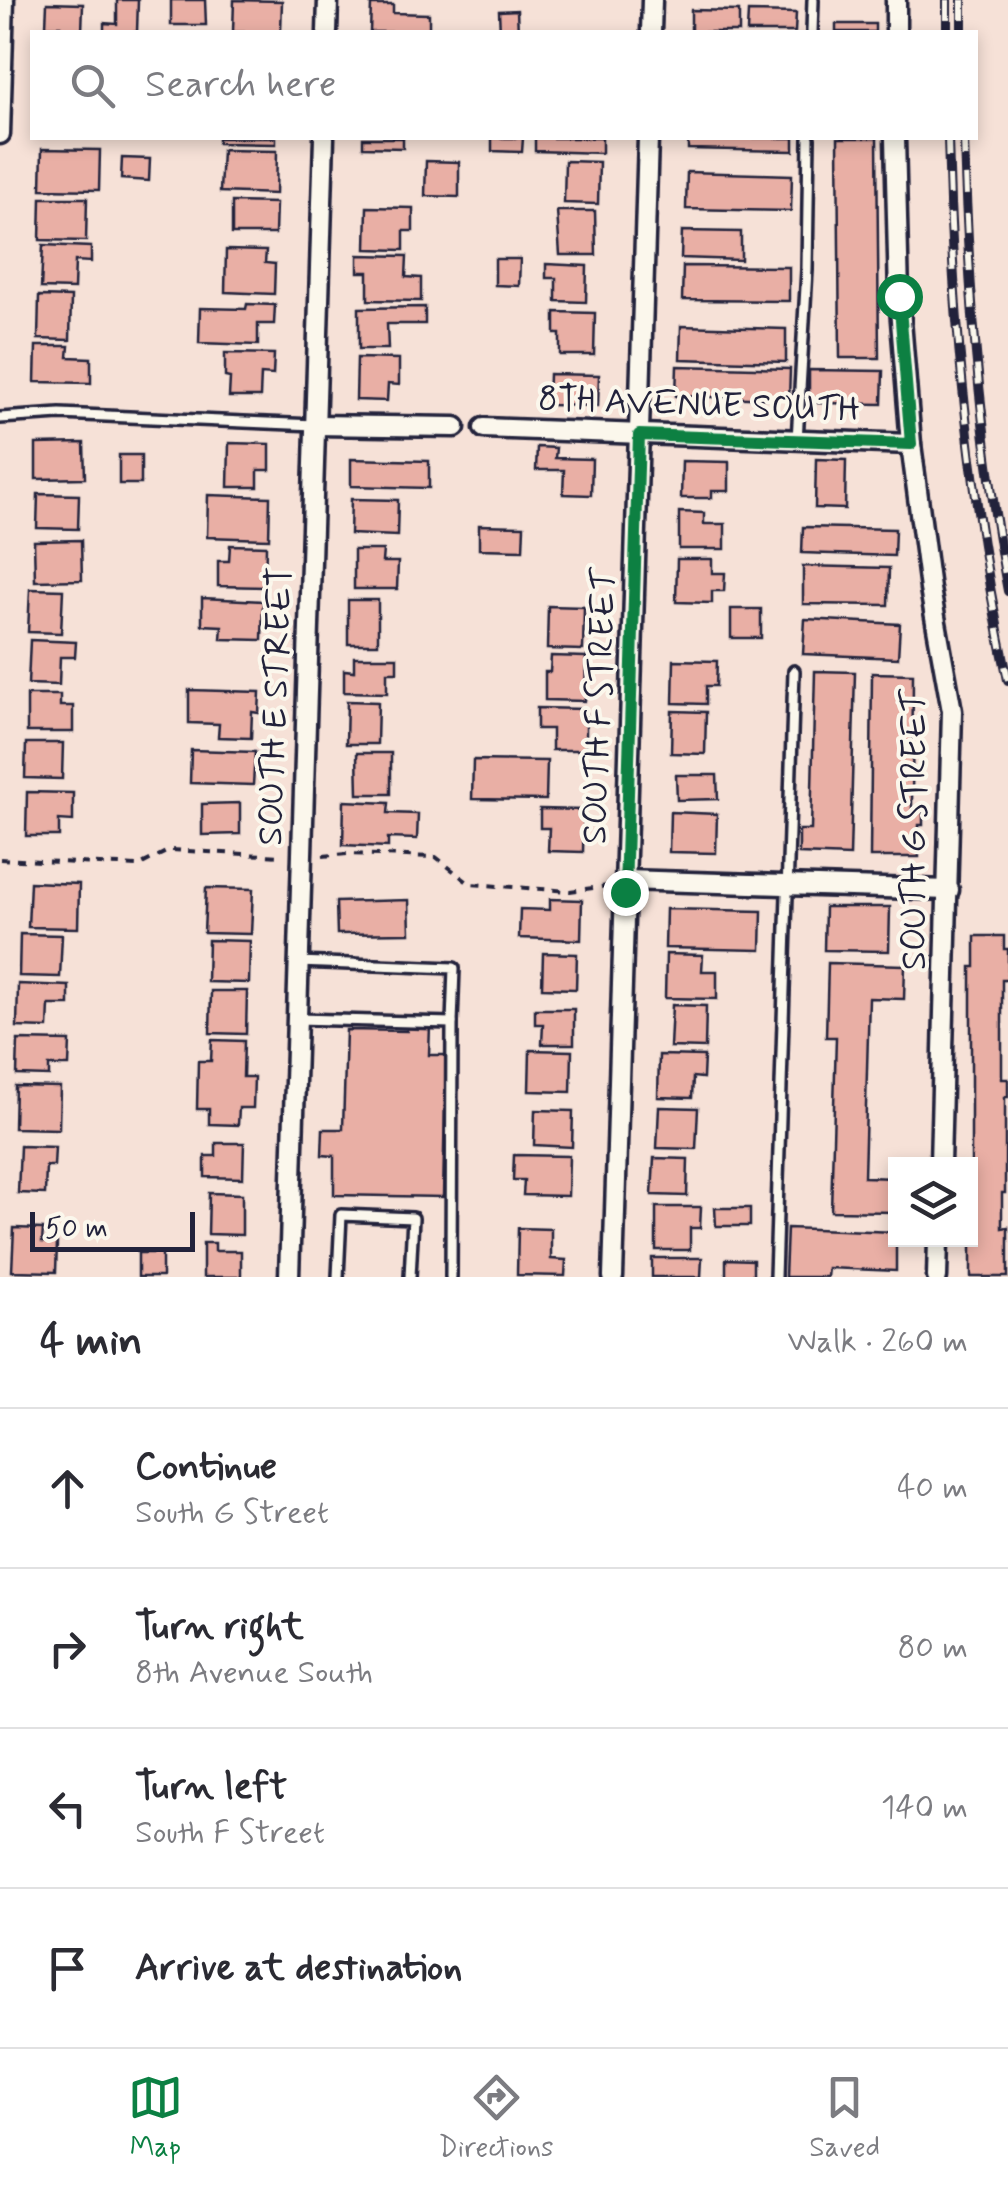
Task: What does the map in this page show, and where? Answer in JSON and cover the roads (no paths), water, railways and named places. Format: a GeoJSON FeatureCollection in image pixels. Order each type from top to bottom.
{"type":"FeatureCollection","features":[{"type":"Feature","properties":{"kind":"street"},"geometry":{"type":"LineString","coordinates":[[0,134],[4,0]]}},
{"type":"Feature","properties":{"kind":"street"},"geometry":{"type":"LineString","coordinates":[[327,30],[328,0]]}},
{"type":"Feature","properties":{"kind":"street"},"geometry":{"type":"LineString","coordinates":[[651,30],[652,0]]}},
{"type":"Feature","properties":{"kind":"street"},"geometry":{"type":"LineString","coordinates":[[896,0],[896,30]]}},
{"type":"Feature","properties":{"kind":"street","name":"SOUTH E STREET"},"geometry":{"type":"LineString","coordinates":[[289,1277],[324,140]]}},
{"type":"Feature","properties":{"kind":"street","name":"SOUTH F STREET"},"geometry":{"type":"LineString","coordinates":[[613,1277],[617,883],[639,435],[648,140]]}},
{"type":"Feature","properties":{"kind":"street","name":"SOUTH G STREET"},"geometry":{"type":"LineString","coordinates":[[894,140],[899,296],[911,444],[930,589],[952,711],[940,1157]]}},
{"type":"Feature","properties":{"kind":"street"},"geometry":{"type":"LineString","coordinates":[[315,425],[456,427]]}},
{"type":"Feature","properties":{"kind":"street","name":"8TH AVENUE SOUTH"},"geometry":{"type":"LineString","coordinates":[[484,428],[911,444]]}},
{"type":"Feature","properties":{"kind":"street"},"geometry":{"type":"LineString","coordinates":[[617,883],[949,890]]}},
{"type":"Feature","properties":{"kind":"street"},"geometry":{"type":"LineString","coordinates":[[937,1277],[938,1247]]}},
{"type":"Feature","properties":{"kind":"lane"},"geometry":{"type":"LineString","coordinates":[[812,30],[814,0]]}},
{"type":"Feature","properties":{"kind":"lane"},"geometry":{"type":"LineString","coordinates":[[797,440],[807,270],[809,140]]}},
{"type":"Feature","properties":{"kind":"lane"},"geometry":{"type":"LineString","coordinates":[[0,418],[60,414],[315,425]]}},
{"type":"Feature","properties":{"kind":"lane"},"geometry":{"type":"LineString","coordinates":[[775,1277],[794,670]]}},
{"type":"Feature","properties":{"kind":"lane"},"geometry":{"type":"LineString","coordinates":[[298,962],[454,968],[451,1277]]}},
{"type":"Feature","properties":{"kind":"lane"},"geometry":{"type":"LineString","coordinates":[[297,1019],[452,1023]]}},
{"type":"Feature","properties":{"kind":"lane"},"geometry":{"type":"LineString","coordinates":[[338,1277],[341,1215],[413,1218],[410,1277]]}},
{"type":"Feature","properties":{"kind":"railway"},"geometry":{"type":"LineString","coordinates":[[947,0],[947,30]]}},
{"type":"Feature","properties":{"kind":"railway"},"geometry":{"type":"LineString","coordinates":[[962,0],[962,30]]}},
{"type":"Feature","properties":{"kind":"railway"},"geometry":{"type":"LineString","coordinates":[[948,140],[965,411],[983,546],[1008,680]]}},
{"type":"Feature","properties":{"kind":"railway"},"geometry":{"type":"LineString","coordinates":[[964,140],[977,365],[1008,591]]}}]}
